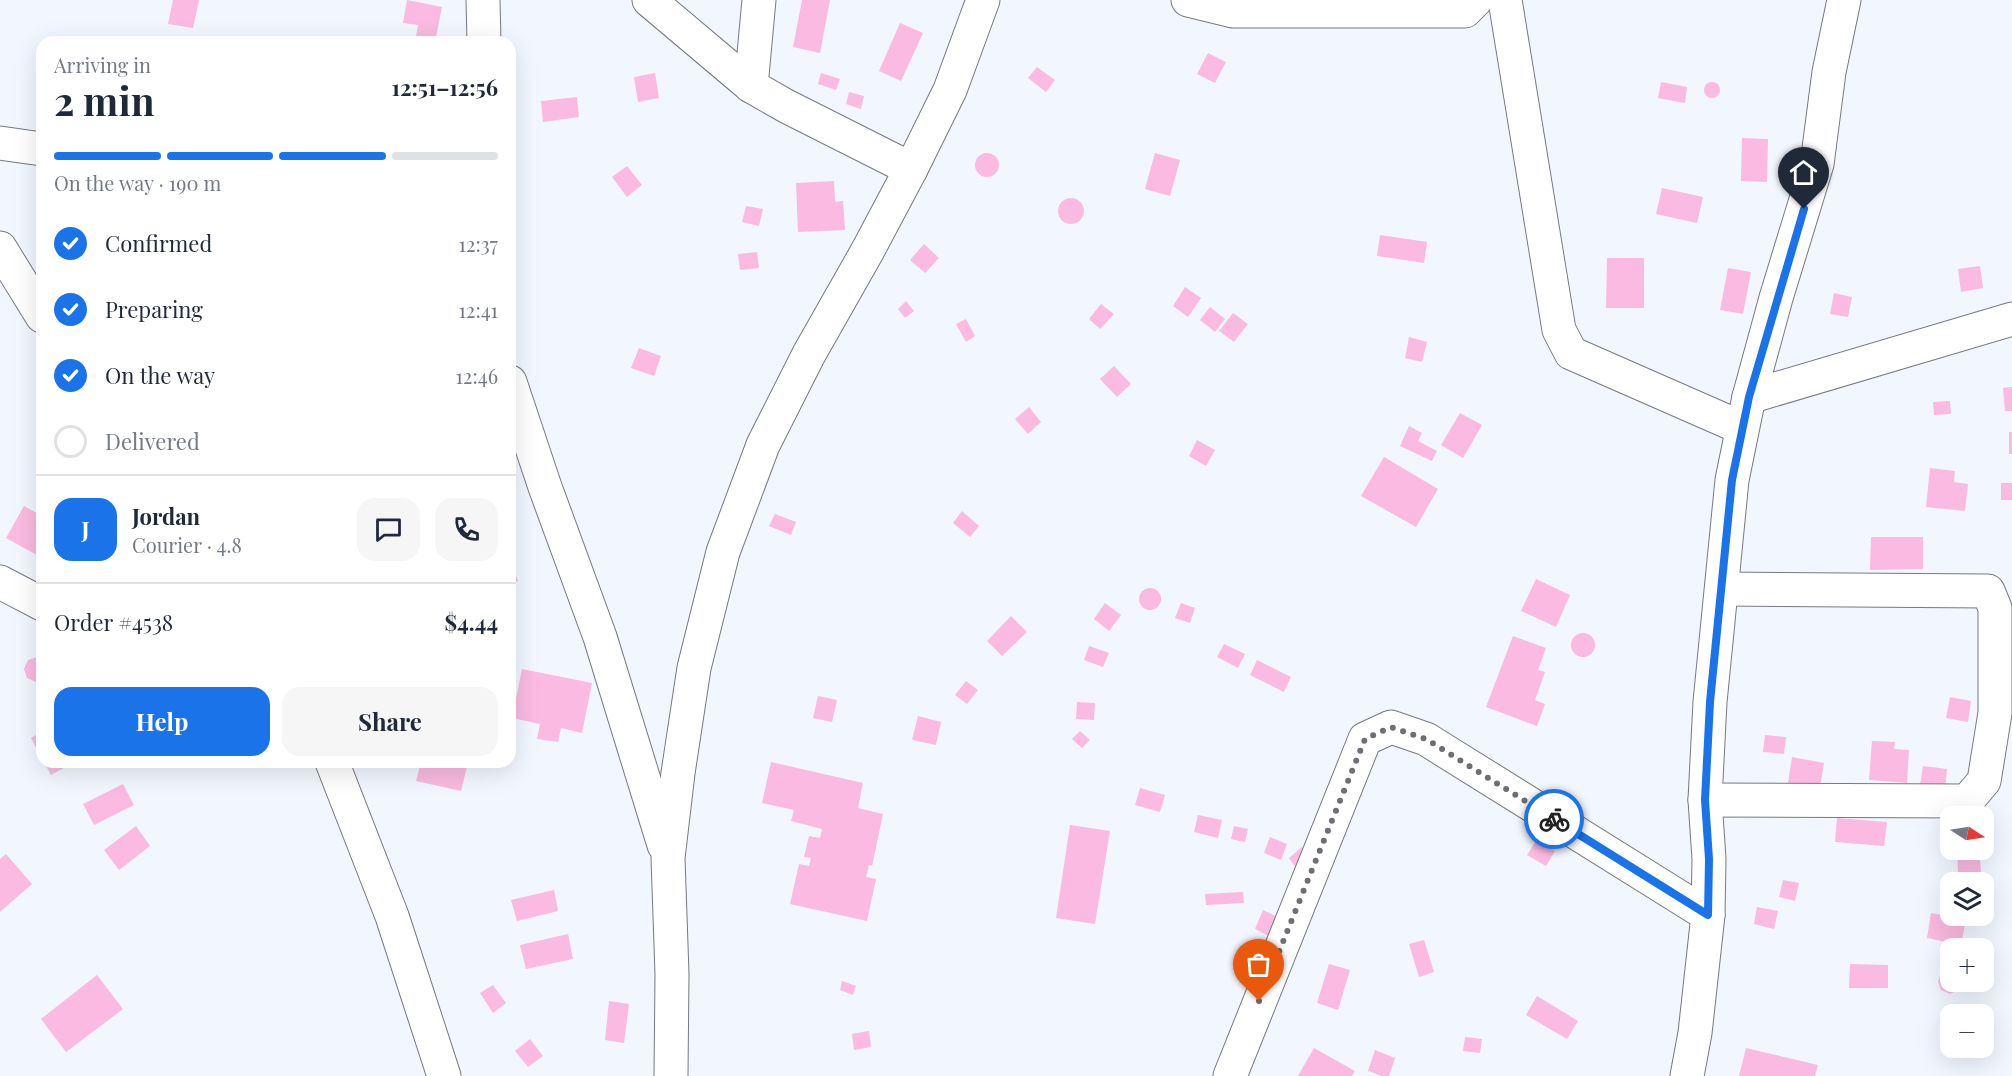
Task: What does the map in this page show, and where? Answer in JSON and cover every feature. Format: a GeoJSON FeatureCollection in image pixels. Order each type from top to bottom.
{"type":"FeatureCollection","features":[{"type":"Feature","properties":{"kind":"street"},"geometry":{"type":"LineString","coordinates":[[483,0],[483,36]]}},
{"type":"Feature","properties":{"kind":"street"},"geometry":{"type":"LineString","coordinates":[[649,0],[751,86],[911,169]]}},
{"type":"Feature","properties":{"kind":"street"},"geometry":{"type":"LineString","coordinates":[[751,86],[759,0]]}},
{"type":"Feature","properties":{"kind":"street"},"geometry":{"type":"LineString","coordinates":[[671,1076],[672,974],[669,858],[678,773],[694,668],[723,552],[764,446],[809,354],[868,250],[950,90],[983,0]]}},
{"type":"Feature","properties":{"kind":"street"},"geometry":{"type":"LineString","coordinates":[[1188,0],[1233,11],[1465,11],[1476,0]]}},
{"type":"Feature","properties":{"kind":"street"},"geometry":{"type":"LineString","coordinates":[[1505,0],[1558,330],[1571,353],[1745,413],[2012,320]]}},
{"type":"Feature","properties":{"kind":"street"},"geometry":{"type":"LineString","coordinates":[[1687,1076],[1695,1033],[1708,915],[1709,859],[1705,800],[1710,702],[1732,480],[1745,413],[1776,298],[1817,164],[1830,72],[1844,0]]}},
{"type":"Feature","properties":{"kind":"street"},"geometry":{"type":"LineString","coordinates":[[0,143],[36,148]]}},
{"type":"Feature","properties":{"kind":"street"},"geometry":{"type":"LineString","coordinates":[[0,248],[36,306]]}},
{"type":"Feature","properties":{"kind":"street"},"geometry":{"type":"LineString","coordinates":[[516,400],[600,637],[669,858]]}},
{"type":"Feature","properties":{"kind":"street"},"geometry":{"type":"LineString","coordinates":[[0,582],[36,601]]}},
{"type":"Feature","properties":{"kind":"street"},"geometry":{"type":"LineString","coordinates":[[1705,800],[1967,801],[1984,781],[1995,713],[1995,608],[1988,591],[1722,590]]}},
{"type":"Feature","properties":{"kind":"street"},"geometry":{"type":"LineString","coordinates":[[1230,1076],[1365,739],[1391,727],[1426,739],[1708,915]]}},
{"type":"Feature","properties":{"kind":"street"},"geometry":{"type":"LineString","coordinates":[[334,768],[392,916],[444,1076]]}},
{"type":"Feature","properties":{"kind":"building"},"geometry":{"type":"Polygon","coordinates":[[[173,0],[199,0],[193,28],[168,24],[173,0]]]}},
{"type":"Feature","properties":{"kind":"building"},"geometry":{"type":"Polygon","coordinates":[[[407,0],[442,7],[436,36],[416,36],[418,25],[403,23],[407,0]]]}},
{"type":"Feature","properties":{"kind":"building"},"geometry":{"type":"Polygon","coordinates":[[[802,0],[830,0],[820,53],[793,47],[802,0]]]}},
{"type":"Feature","properties":{"kind":"building"},"geometry":{"type":"Polygon","coordinates":[[[900,23],[923,33],[901,81],[879,71],[900,23]]]}},
{"type":"Feature","properties":{"kind":"building"},"geometry":{"type":"Polygon","coordinates":[[[1208,53],[1226,62],[1215,83],[1197,74],[1208,53]]]}},
{"type":"Feature","properties":{"kind":"building"},"geometry":{"type":"Polygon","coordinates":[[[1037,67],[1055,80],[1046,92],[1028,78],[1037,67]]]}},
{"type":"Feature","properties":{"kind":"building"},"geometry":{"type":"Polygon","coordinates":[[[655,73],[659,98],[638,102],[634,77],[655,73]]]}},
{"type":"Feature","properties":{"kind":"building"},"geometry":{"type":"Polygon","coordinates":[[[821,73],[840,79],[836,90],[818,84],[821,73]]]}},
{"type":"Feature","properties":{"kind":"building"},"geometry":{"type":"Polygon","coordinates":[[[1661,82],[1687,87],[1685,103],[1658,98],[1661,82]]]}},
{"type":"Feature","properties":{"kind":"building"},"geometry":{"type":"Polygon","coordinates":[[[1712,82],[1720,90],[1712,98],[1704,90],[1712,82]]]}},
{"type":"Feature","properties":{"kind":"building"},"geometry":{"type":"Polygon","coordinates":[[[849,92],[864,96],[861,109],[846,104],[849,92]]]}},
{"type":"Feature","properties":{"kind":"building"},"geometry":{"type":"Polygon","coordinates":[[[577,97],[579,117],[543,122],[541,101],[577,97]]]}},
{"type":"Feature","properties":{"kind":"building"},"geometry":{"type":"Polygon","coordinates":[[[1742,138],[1768,139],[1767,182],[1741,181],[1742,138]]]}},
{"type":"Feature","properties":{"kind":"building"},"geometry":{"type":"Polygon","coordinates":[[[987,153],[996,156],[999,165],[996,174],[987,177],[978,174],[975,165],[978,156],[987,153]]]}},
{"type":"Feature","properties":{"kind":"building"},"geometry":{"type":"Polygon","coordinates":[[[1155,153],[1180,160],[1170,196],[1145,189],[1155,153]]]}},
{"type":"Feature","properties":{"kind":"building"},"geometry":{"type":"Polygon","coordinates":[[[627,166],[642,185],[627,197],[612,177],[627,166]]]}},
{"type":"Feature","properties":{"kind":"building"},"geometry":{"type":"Polygon","coordinates":[[[834,181],[835,202],[843,201],[845,230],[798,232],[796,183],[834,181]]]}},
{"type":"Feature","properties":{"kind":"building"},"geometry":{"type":"Polygon","coordinates":[[[1662,188],[1703,197],[1697,223],[1656,214],[1662,188]]]}},
{"type":"Feature","properties":{"kind":"building"},"geometry":{"type":"Polygon","coordinates":[[[1071,198],[1081,201],[1084,211],[1081,221],[1071,224],[1061,221],[1058,211],[1061,201],[1071,198]]]}},
{"type":"Feature","properties":{"kind":"building"},"geometry":{"type":"Polygon","coordinates":[[[746,206],[763,209],[759,226],[742,222],[746,206]]]}},
{"type":"Feature","properties":{"kind":"building"},"geometry":{"type":"Polygon","coordinates":[[[1380,235],[1427,242],[1424,263],[1377,256],[1380,235]]]}},
{"type":"Feature","properties":{"kind":"building"},"geometry":{"type":"Polygon","coordinates":[[[924,244],[939,258],[925,273],[910,260],[924,244]]]}},
{"type":"Feature","properties":{"kind":"building"},"geometry":{"type":"Polygon","coordinates":[[[757,252],[759,268],[740,270],[738,254],[757,252]]]}},
{"type":"Feature","properties":{"kind":"building"},"geometry":{"type":"Polygon","coordinates":[[[1607,258],[1644,258],[1644,308],[1606,308],[1607,258]]]}},
{"type":"Feature","properties":{"kind":"building"},"geometry":{"type":"Polygon","coordinates":[[[1980,266],[1983,288],[1961,292],[1958,269],[1980,266]]]}},
{"type":"Feature","properties":{"kind":"building"},"geometry":{"type":"Polygon","coordinates":[[[1728,268],[1751,272],[1743,314],[1720,310],[1728,268]]]}},
{"type":"Feature","properties":{"kind":"building"},"geometry":{"type":"Polygon","coordinates":[[[1185,287],[1201,298],[1188,317],[1173,306],[1185,287]]]}},
{"type":"Feature","properties":{"kind":"building"},"geometry":{"type":"Polygon","coordinates":[[[1834,293],[1852,297],[1848,317],[1830,314],[1834,293]]]}},
{"type":"Feature","properties":{"kind":"building"},"geometry":{"type":"Polygon","coordinates":[[[906,301],[914,311],[905,318],[898,309],[906,301]]]}},
{"type":"Feature","properties":{"kind":"building"},"geometry":{"type":"Polygon","coordinates":[[[1101,304],[1114,314],[1100,329],[1089,319],[1101,304]]]}},
{"type":"Feature","properties":{"kind":"building"},"geometry":{"type":"Polygon","coordinates":[[[1210,307],[1225,319],[1215,332],[1200,320],[1210,307]]]}},
{"type":"Feature","properties":{"kind":"building"},"geometry":{"type":"Polygon","coordinates":[[[1233,313],[1248,324],[1234,342],[1219,331],[1233,313]]]}},
{"type":"Feature","properties":{"kind":"building"},"geometry":{"type":"Polygon","coordinates":[[[966,319],[975,336],[966,342],[956,324],[966,319]]]}},
{"type":"Feature","properties":{"kind":"building"},"geometry":{"type":"Polygon","coordinates":[[[1409,337],[1427,342],[1422,362],[1405,358],[1409,337]]]}},
{"type":"Feature","properties":{"kind":"building"},"geometry":{"type":"Polygon","coordinates":[[[639,348],[661,356],[654,376],[631,368],[639,348]]]}},
{"type":"Feature","properties":{"kind":"building"},"geometry":{"type":"Polygon","coordinates":[[[1114,366],[1131,384],[1117,397],[1100,379],[1114,366]]]}},
{"type":"Feature","properties":{"kind":"building"},"geometry":{"type":"Polygon","coordinates":[[[2012,387],[2012,411],[2005,411],[2003,388],[2012,387]]]}},
{"type":"Feature","properties":{"kind":"building"},"geometry":{"type":"Polygon","coordinates":[[[1950,401],[1951,414],[1934,415],[1933,402],[1950,401]]]}},
{"type":"Feature","properties":{"kind":"building"},"geometry":{"type":"Polygon","coordinates":[[[1029,407],[1041,422],[1028,434],[1015,419],[1029,407]]]}},
{"type":"Feature","properties":{"kind":"building"},"geometry":{"type":"Polygon","coordinates":[[[1460,413],[1482,425],[1463,458],[1441,445],[1460,413]]]}},
{"type":"Feature","properties":{"kind":"building"},"geometry":{"type":"Polygon","coordinates":[[[1409,426],[1422,433],[1418,441],[1437,451],[1432,461],[1400,446],[1409,426]]]}},
{"type":"Feature","properties":{"kind":"building"},"geometry":{"type":"Polygon","coordinates":[[[2009,432],[2012,432],[2012,454],[2009,454],[2009,432]]]}},
{"type":"Feature","properties":{"kind":"building"},"geometry":{"type":"Polygon","coordinates":[[[1197,440],[1215,450],[1206,466],[1189,456],[1197,440]]]}},
{"type":"Feature","properties":{"kind":"building"},"geometry":{"type":"Polygon","coordinates":[[[1384,457],[1438,489],[1416,527],[1361,496],[1384,457]]]}},
{"type":"Feature","properties":{"kind":"building"},"geometry":{"type":"Polygon","coordinates":[[[1930,468],[1955,471],[1954,482],[1968,484],[1965,511],[1926,507],[1930,468]]]}},
{"type":"Feature","properties":{"kind":"building"},"geometry":{"type":"Polygon","coordinates":[[[2001,483],[2012,483],[2012,500],[2001,500],[2001,483]]]}},
{"type":"Feature","properties":{"kind":"building"},"geometry":{"type":"Polygon","coordinates":[[[24,506],[36,513],[36,555],[6,538],[24,506]]]}},
{"type":"Feature","properties":{"kind":"building"},"geometry":{"type":"Polygon","coordinates":[[[962,511],[979,526],[970,537],[953,523],[962,511]]]}},
{"type":"Feature","properties":{"kind":"building"},"geometry":{"type":"Polygon","coordinates":[[[775,514],[796,522],[791,535],[769,526],[775,514]]]}},
{"type":"Feature","properties":{"kind":"building"},"geometry":{"type":"Polygon","coordinates":[[[1871,537],[1923,537],[1923,569],[1870,570],[1871,537]]]}},
{"type":"Feature","properties":{"kind":"building"},"geometry":{"type":"Polygon","coordinates":[[[1536,579],[1570,595],[1556,627],[1521,611],[1536,579]]]}},
{"type":"Feature","properties":{"kind":"building"},"geometry":{"type":"Polygon","coordinates":[[[1150,588],[1158,591],[1161,599],[1158,607],[1150,610],[1142,607],[1139,599],[1142,591],[1150,588]]]}},
{"type":"Feature","properties":{"kind":"building"},"geometry":{"type":"Polygon","coordinates":[[[1105,603],[1121,615],[1109,631],[1094,619],[1105,603]]]}},
{"type":"Feature","properties":{"kind":"building"},"geometry":{"type":"Polygon","coordinates":[[[1181,603],[1195,608],[1190,623],[1175,618],[1181,603]]]}},
{"type":"Feature","properties":{"kind":"building"},"geometry":{"type":"Polygon","coordinates":[[[1011,616],[1027,632],[1002,656],[987,641],[1011,616]]]}},
{"type":"Feature","properties":{"kind":"building"},"geometry":{"type":"Polygon","coordinates":[[[1583,633],[1592,636],[1595,645],[1592,654],[1583,657],[1574,654],[1571,645],[1574,636],[1583,633]]]}},
{"type":"Feature","properties":{"kind":"building"},"geometry":{"type":"Polygon","coordinates":[[[1513,636],[1546,648],[1538,670],[1545,672],[1535,700],[1545,704],[1537,726],[1486,707],[1513,636]]]}},
{"type":"Feature","properties":{"kind":"building"},"geometry":{"type":"Polygon","coordinates":[[[1224,644],[1245,654],[1238,668],[1217,657],[1224,644]]]}},
{"type":"Feature","properties":{"kind":"building"},"geometry":{"type":"Polygon","coordinates":[[[1089,646],[1109,653],[1103,667],[1084,660],[1089,646]]]}},
{"type":"Feature","properties":{"kind":"building"},"geometry":{"type":"Polygon","coordinates":[[[36,657],[36,682],[27,678],[24,669],[28,660],[36,657]]]}},
{"type":"Feature","properties":{"kind":"building"},"geometry":{"type":"Polygon","coordinates":[[[1257,660],[1291,677],[1284,692],[1250,675],[1257,660]]]}},
{"type":"Feature","properties":{"kind":"building"},"geometry":{"type":"Polygon","coordinates":[[[522,669],[592,683],[582,733],[561,728],[558,742],[537,739],[540,724],[516,719],[516,698],[522,669]]]}},
{"type":"Feature","properties":{"kind":"building"},"geometry":{"type":"Polygon","coordinates":[[[966,681],[978,690],[967,704],[955,695],[966,681]]]}},
{"type":"Feature","properties":{"kind":"building"},"geometry":{"type":"Polygon","coordinates":[[[818,696],[837,700],[832,722],[813,718],[818,696]]]}},
{"type":"Feature","properties":{"kind":"building"},"geometry":{"type":"Polygon","coordinates":[[[1950,697],[1971,701],[1968,722],[1946,718],[1950,697]]]}},
{"type":"Feature","properties":{"kind":"building"},"geometry":{"type":"Polygon","coordinates":[[[1077,702],[1095,703],[1094,720],[1076,719],[1077,702]]]}},
{"type":"Feature","properties":{"kind":"building"},"geometry":{"type":"Polygon","coordinates":[[[918,716],[941,722],[936,745],[912,740],[918,716]]]}},
{"type":"Feature","properties":{"kind":"building"},"geometry":{"type":"Polygon","coordinates":[[[1080,731],[1090,740],[1082,748],[1072,739],[1080,731]]]}},
{"type":"Feature","properties":{"kind":"building"},"geometry":{"type":"Polygon","coordinates":[[[36,735],[36,747],[31,738],[36,735]]]}},
{"type":"Feature","properties":{"kind":"building"},"geometry":{"type":"Polygon","coordinates":[[[1765,735],[1786,737],[1784,754],[1763,752],[1765,735]]]}},
{"type":"Feature","properties":{"kind":"building"},"geometry":{"type":"Polygon","coordinates":[[[1872,741],[1895,742],[1894,749],[1909,750],[1907,783],[1869,780],[1872,741]]]}},
{"type":"Feature","properties":{"kind":"building"},"geometry":{"type":"Polygon","coordinates":[[[1792,757],[1824,763],[1820,788],[1788,783],[1792,757]]]}},
{"type":"Feature","properties":{"kind":"building"},"geometry":{"type":"Polygon","coordinates":[[[771,762],[863,783],[858,808],[883,814],[872,866],[869,865],[866,877],[876,879],[867,921],[790,904],[799,864],[809,866],[811,858],[804,857],[809,836],[820,838],[822,829],[791,821],[794,810],[762,803],[771,762]]]}},
{"type":"Feature","properties":{"kind":"building"},"geometry":{"type":"Polygon","coordinates":[[[1923,766],[1947,769],[1945,789],[1920,786],[1923,766]]]}},
{"type":"Feature","properties":{"kind":"building"},"geometry":{"type":"Polygon","coordinates":[[[47,768],[64,768],[51,775],[47,768]]]}},
{"type":"Feature","properties":{"kind":"building"},"geometry":{"type":"Polygon","coordinates":[[[419,768],[467,768],[461,791],[416,781],[419,768]]]}},
{"type":"Feature","properties":{"kind":"building"},"geometry":{"type":"Polygon","coordinates":[[[123,784],[134,805],[94,825],[83,804],[123,784]]]}},
{"type":"Feature","properties":{"kind":"building"},"geometry":{"type":"Polygon","coordinates":[[[1140,788],[1165,795],[1160,812],[1135,805],[1140,788]]]}},
{"type":"Feature","properties":{"kind":"building"},"geometry":{"type":"Polygon","coordinates":[[[1198,815],[1222,820],[1218,838],[1194,832],[1198,815]]]}},
{"type":"Feature","properties":{"kind":"building"},"geometry":{"type":"Polygon","coordinates":[[[1837,818],[1887,822],[1884,846],[1835,842],[1837,818]]]}},
{"type":"Feature","properties":{"kind":"building"},"geometry":{"type":"Polygon","coordinates":[[[1070,825],[1110,831],[1095,924],[1056,918],[1070,825]]]}},
{"type":"Feature","properties":{"kind":"building"},"geometry":{"type":"Polygon","coordinates":[[[136,826],[150,846],[119,870],[104,850],[136,826]]]}},
{"type":"Feature","properties":{"kind":"building"},"geometry":{"type":"Polygon","coordinates":[[[1234,826],[1248,829],[1245,842],[1231,839],[1234,826]]]}},
{"type":"Feature","properties":{"kind":"building"},"geometry":{"type":"Polygon","coordinates":[[[1270,837],[1287,844],[1281,860],[1264,853],[1270,837]]]}},
{"type":"Feature","properties":{"kind":"building"},"geometry":{"type":"Polygon","coordinates":[[[1537,839],[1555,851],[1546,866],[1527,855],[1537,839]]]}},
{"type":"Feature","properties":{"kind":"building"},"geometry":{"type":"Polygon","coordinates":[[[1302,847],[1313,861],[1299,872],[1289,858],[1302,847]]]}},
{"type":"Feature","properties":{"kind":"building"},"geometry":{"type":"Polygon","coordinates":[[[6,854],[32,884],[0,912],[0,859],[6,854]]]}},
{"type":"Feature","properties":{"kind":"building"},"geometry":{"type":"Polygon","coordinates":[[[1957,860],[1980,860],[1981,872],[1958,872],[1957,860]]]}},
{"type":"Feature","properties":{"kind":"building"},"geometry":{"type":"Polygon","coordinates":[[[1783,880],[1799,883],[1795,901],[1779,897],[1783,880]]]}},
{"type":"Feature","properties":{"kind":"building"},"geometry":{"type":"Polygon","coordinates":[[[554,890],[558,911],[517,921],[511,900],[554,890]]]}},
{"type":"Feature","properties":{"kind":"building"},"geometry":{"type":"Polygon","coordinates":[[[1243,892],[1244,903],[1206,905],[1205,894],[1243,892]]]}},
{"type":"Feature","properties":{"kind":"building"},"geometry":{"type":"Polygon","coordinates":[[[1757,907],[1778,911],[1774,929],[1754,924],[1757,907]]]}},
{"type":"Feature","properties":{"kind":"building"},"geometry":{"type":"Polygon","coordinates":[[[1263,910],[1290,923],[1280,942],[1255,929],[1263,910]]]}},
{"type":"Feature","properties":{"kind":"building"},"geometry":{"type":"Polygon","coordinates":[[[1931,913],[1940,915],[1940,926],[1965,926],[1962,938],[1940,938],[1940,941],[1927,938],[1931,913]]]}},
{"type":"Feature","properties":{"kind":"building"},"geometry":{"type":"Polygon","coordinates":[[[568,934],[573,959],[526,969],[520,945],[568,934]]]}},
{"type":"Feature","properties":{"kind":"building"},"geometry":{"type":"Polygon","coordinates":[[[1424,940],[1434,972],[1419,977],[1409,944],[1424,940]]]}},
{"type":"Feature","properties":{"kind":"building"},"geometry":{"type":"Polygon","coordinates":[[[1329,964],[1350,970],[1338,1010],[1317,1003],[1329,964]]]}},
{"type":"Feature","properties":{"kind":"building"},"geometry":{"type":"Polygon","coordinates":[[[1850,964],[1888,965],[1888,988],[1849,988],[1850,964]]]}},
{"type":"Feature","properties":{"kind":"building"},"geometry":{"type":"Polygon","coordinates":[[[97,975],[123,1009],[66,1052],[41,1019],[97,975]]]}},
{"type":"Feature","properties":{"kind":"building"},"geometry":{"type":"Polygon","coordinates":[[[842,981],[856,986],[853,995],[840,990],[842,981]]]}},
{"type":"Feature","properties":{"kind":"building"},"geometry":{"type":"Polygon","coordinates":[[[493,985],[506,1003],[493,1013],[480,993],[493,985]]]}},
{"type":"Feature","properties":{"kind":"building"},"geometry":{"type":"Polygon","coordinates":[[[1537,996],[1578,1021],[1567,1039],[1526,1015],[1537,996]]]}},
{"type":"Feature","properties":{"kind":"building"},"geometry":{"type":"Polygon","coordinates":[[[609,1001],[629,1004],[624,1043],[605,1040],[609,1001]]]}},
{"type":"Feature","properties":{"kind":"building"},"geometry":{"type":"Polygon","coordinates":[[[869,1031],[871,1047],[854,1050],[852,1034],[869,1031]]]}},
{"type":"Feature","properties":{"kind":"building"},"geometry":{"type":"Polygon","coordinates":[[[1465,1037],[1482,1039],[1480,1053],[1463,1051],[1465,1037]]]}},
{"type":"Feature","properties":{"kind":"building"},"geometry":{"type":"Polygon","coordinates":[[[530,1039],[543,1056],[528,1067],[515,1051],[530,1039]]]}},
{"type":"Feature","properties":{"kind":"building"},"geometry":{"type":"Polygon","coordinates":[[[1314,1048],[1355,1071],[1352,1076],[1298,1076],[1314,1048]]]}},
{"type":"Feature","properties":{"kind":"building"},"geometry":{"type":"Polygon","coordinates":[[[1746,1048],[1818,1065],[1815,1076],[1739,1076],[1746,1048]]]}},
{"type":"Feature","properties":{"kind":"building"},"geometry":{"type":"Polygon","coordinates":[[[1375,1050],[1395,1058],[1389,1076],[1368,1071],[1375,1050]]]}},
{"type":"Feature","properties":{"kind":"way so far"},"geometry":{"type":"LineString","coordinates":[[1259,1001],[1365,739],[1391,727],[1426,739],[1554,819]]}},
{"type":"Feature","properties":{"kind":"route"},"geometry":{"type":"LineString","coordinates":[[1554,819],[1708,915],[1709,859],[1705,800],[1710,702],[1732,480],[1749,397],[1776,298],[1804,209]]}}]}
